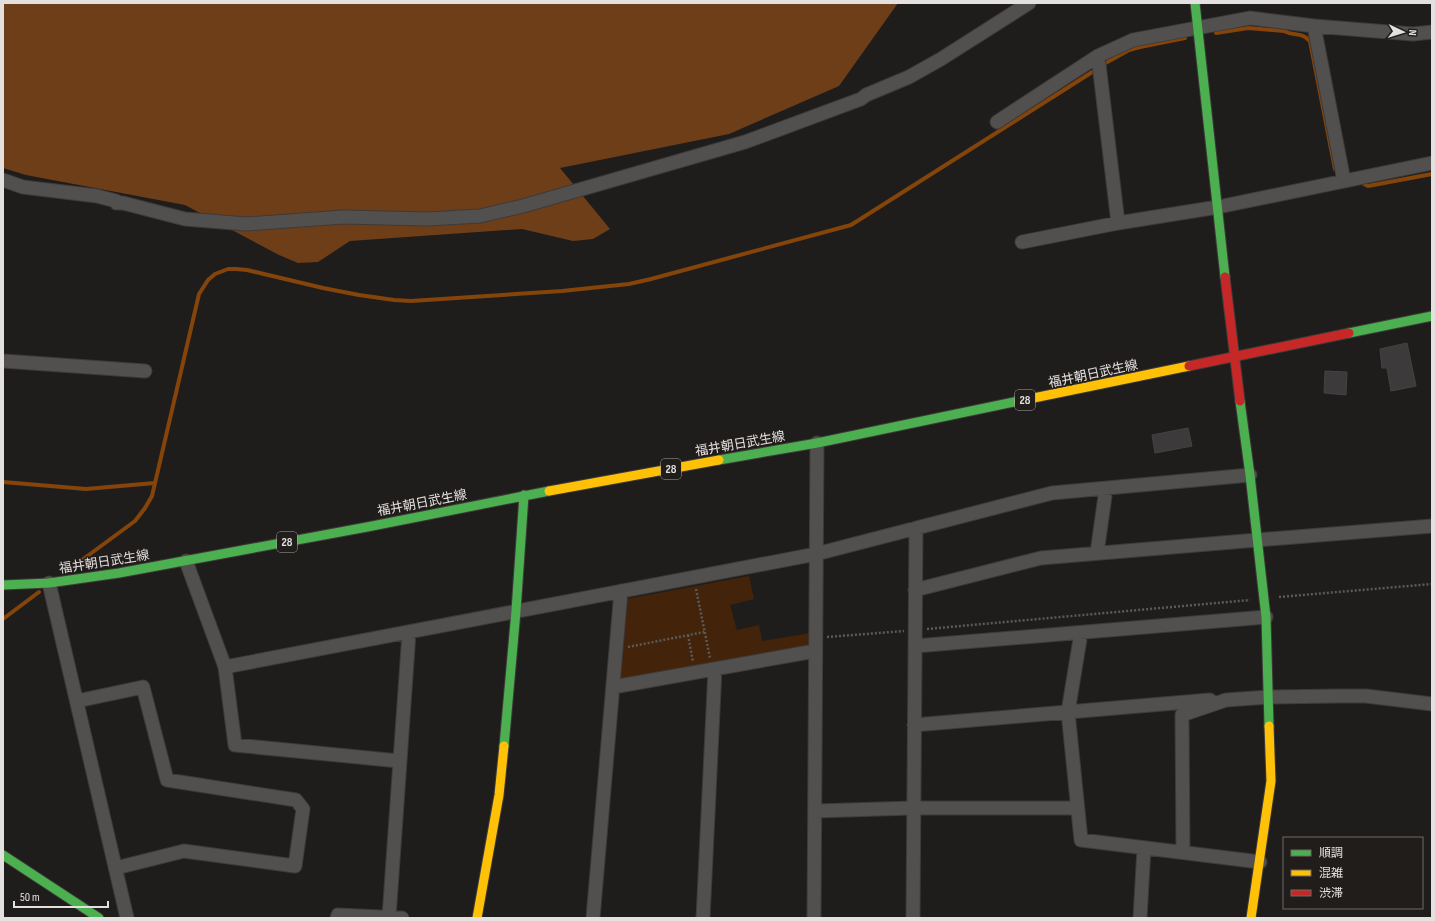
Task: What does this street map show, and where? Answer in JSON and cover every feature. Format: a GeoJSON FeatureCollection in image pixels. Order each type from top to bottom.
{"type":"FeatureCollection","features":[{"type":"Feature","properties":{"kind":"street"},"geometry":{"type":"LineString","coordinates":[[3,180],[23,188],[97,196],[116,201],[116,204],[123,203],[185,219],[246,224],[343,217],[428,219],[480,216],[523,206],[745,142],[860,99],[909,77],[941,59],[1029,3]]}},
{"type":"Feature","properties":{"kind":"street"},"geometry":{"type":"LineString","coordinates":[[1196,3],[1234,357],[1250,475],[1266,617],[1271,781],[1251,918]]}},
{"type":"Feature","properties":{"kind":"street"},"geometry":{"type":"LineString","coordinates":[[997,122],[1098,56],[1133,40],[1250,18],[1314,26],[1413,34],[1432,32]]}},
{"type":"Feature","properties":{"kind":"street"},"geometry":{"type":"LineString","coordinates":[[1314,26],[1344,181]]}},
{"type":"Feature","properties":{"kind":"street"},"geometry":{"type":"LineString","coordinates":[[1098,56],[1118,223]]}},
{"type":"Feature","properties":{"kind":"street"},"geometry":{"type":"LineString","coordinates":[[1022,242],[1118,223],[1218,207],[1432,163]]}},
{"type":"Feature","properties":{"kind":"street","name":"福井朝日武生線"},"geometry":{"type":"LineString","coordinates":[[3,585],[48,583],[120,573],[367,527],[524,495],[817,443],[1432,316]]}},
{"type":"Feature","properties":{"kind":"street"},"geometry":{"type":"LineString","coordinates":[[3,360],[145,371]]}},
{"type":"Feature","properties":{"kind":"street"},"geometry":{"type":"LineString","coordinates":[[814,918],[817,443]]}},
{"type":"Feature","properties":{"kind":"street"},"geometry":{"type":"LineString","coordinates":[[225,667],[409,633],[516,610],[816,554],[1052,493],[1250,475]]}},
{"type":"Feature","properties":{"kind":"street"},"geometry":{"type":"LineString","coordinates":[[1097,553],[1106,489]]}},
{"type":"Feature","properties":{"kind":"street"},"geometry":{"type":"LineString","coordinates":[[477,918],[499,795],[516,610],[524,495]]}},
{"type":"Feature","properties":{"kind":"street"},"geometry":{"type":"LineString","coordinates":[[915,590],[1041,558],[1432,526]]}},
{"type":"Feature","properties":{"kind":"street"},"geometry":{"type":"LineString","coordinates":[[913,918],[916,528]]}},
{"type":"Feature","properties":{"kind":"street"},"geometry":{"type":"LineString","coordinates":[[186,561],[225,667],[235,745],[399,761]]}},
{"type":"Feature","properties":{"kind":"street"},"geometry":{"type":"LineString","coordinates":[[48,583],[127,918]]}},
{"type":"Feature","properties":{"kind":"street"},"geometry":{"type":"LineString","coordinates":[[593,918],[620,591]]}},
{"type":"Feature","properties":{"kind":"street"},"geometry":{"type":"LineString","coordinates":[[915,646],[1266,617]]}},
{"type":"Feature","properties":{"kind":"street"},"geometry":{"type":"LineString","coordinates":[[388,917],[409,633]]}},
{"type":"Feature","properties":{"kind":"street"},"geometry":{"type":"LineString","coordinates":[[1081,633],[1068,712],[1081,840],[1260,862]]}},
{"type":"Feature","properties":{"kind":"street"},"geometry":{"type":"LineString","coordinates":[[612,687],[695,672],[712,664],[815,644]]}},
{"type":"Feature","properties":{"kind":"street"},"geometry":{"type":"LineString","coordinates":[[703,918],[712,664]]}},
{"type":"Feature","properties":{"kind":"street"},"geometry":{"type":"LineString","coordinates":[[77,701],[143,686],[167,780],[296,800],[303,809],[295,866],[184,851],[116,868]]}},
{"type":"Feature","properties":{"kind":"street"},"geometry":{"type":"LineString","coordinates":[[914,724],[1207,700],[1366,696],[1432,704]]}},
{"type":"Feature","properties":{"kind":"street"},"geometry":{"type":"LineString","coordinates":[[1184,852],[1182,716],[1226,700]]}},
{"type":"Feature","properties":{"kind":"street"},"geometry":{"type":"LineString","coordinates":[[815,811],[913,808],[1077,808]]}},
{"type":"Feature","properties":{"kind":"street"},"geometry":{"type":"LineString","coordinates":[[1140,918],[1144,848]]}},
{"type":"Feature","properties":{"kind":"street"},"geometry":{"type":"LineString","coordinates":[[3,855],[99,918]]}},
{"type":"Feature","properties":{"kind":"street"},"geometry":{"type":"LineString","coordinates":[[337,918],[338,915],[402,918]]}},
{"type":"Feature","properties":{"kind":"path"},"geometry":{"type":"LineString","coordinates":[[693,577],[712,664]]}},
{"type":"Feature","properties":{"kind":"path"},"geometry":{"type":"LineString","coordinates":[[815,644],[915,630],[1432,584]]}},
{"type":"Feature","properties":{"kind":"path"},"geometry":{"type":"LineString","coordinates":[[616,650],[704,632]]}},
{"type":"Feature","properties":{"kind":"path"},"geometry":{"type":"LineString","coordinates":[[688,635],[695,672]]}},
{"type":"Feature","properties":{"kind":"shaded area"},"geometry":{"type":"Polygon","coordinates":[[[3,3],[898,3],[839,86],[729,134],[560,168],[610,229],[593,239],[573,241],[522,229],[350,241],[318,262],[298,263],[279,255],[185,205],[26,175],[3,168],[3,3]]]}},
{"type":"Feature","properties":{"kind":"shaded area"},"geometry":{"type":"Polygon","coordinates":[[[749,576],[754,599],[730,605],[737,630],[759,625],[762,641],[811,633],[811,645],[619,679],[626,599],[749,576]]]}},
{"type":"Feature","properties":{"kind":"building"},"geometry":{"type":"Polygon","coordinates":[[[1407,343],[1416,386],[1391,391],[1387,368],[1382,368],[1380,349],[1407,343]]]}},
{"type":"Feature","properties":{"kind":"building"},"geometry":{"type":"Polygon","coordinates":[[[1325,371],[1347,372],[1346,395],[1324,393],[1325,371]]]}},
{"type":"Feature","properties":{"kind":"building"},"geometry":{"type":"Polygon","coordinates":[[[1188,428],[1192,446],[1155,453],[1152,435],[1188,428]]]}},
{"type":"Feature","properties":{"kind":"waterway"},"geometry":{"type":"LineString","coordinates":[[1216,33],[1248,28],[1284,31],[1303,36],[1310,41],[1335,169],[1339,172]]}},
{"type":"Feature","properties":{"kind":"waterway"},"geometry":{"type":"LineString","coordinates":[[1102,65],[1129,50],[1185,38]]}},
{"type":"Feature","properties":{"kind":"waterway"},"geometry":{"type":"LineString","coordinates":[[67,571],[135,521],[152,496],[199,294],[208,280],[215,274],[228,269],[247,270],[359,295],[411,301],[562,291],[629,284],[651,279],[851,225],[1097,69]]}},
{"type":"Feature","properties":{"kind":"waterway"},"geometry":{"type":"LineString","coordinates":[[1360,182],[1368,186],[1432,174]]}},
{"type":"Feature","properties":{"kind":"waterway"},"geometry":{"type":"LineString","coordinates":[[3,482],[86,489],[155,483]]}},
{"type":"Feature","properties":{"kind":"waterway"},"geometry":{"type":"LineString","coordinates":[[3,619],[39,592]]}},
{"type":"Feature","properties":{"kind":"traffic: fast"},"geometry":{"type":"LineString","coordinates":[[1195,3],[1225,277]]}},
{"type":"Feature","properties":{"kind":"traffic: fast"},"geometry":{"type":"LineString","coordinates":[[1349,333],[1432,316]]}},
{"type":"Feature","properties":{"kind":"traffic: fast"},"geometry":{"type":"LineString","coordinates":[[719,460],[817,443],[1019,401]]}},
{"type":"Feature","properties":{"kind":"traffic: fast"},"geometry":{"type":"LineString","coordinates":[[1240,401],[1266,617],[1269,726]]}},
{"type":"Feature","properties":{"kind":"traffic: fast"},"geometry":{"type":"LineString","coordinates":[[3,585],[49,583],[119,573],[367,527],[549,491]]}},
{"type":"Feature","properties":{"kind":"traffic: fast"},"geometry":{"type":"LineString","coordinates":[[504,746],[516,611],[524,495]]}},
{"type":"Feature","properties":{"kind":"traffic: fast"},"geometry":{"type":"LineString","coordinates":[[3,855],[99,918]]}},
{"type":"Feature","properties":{"kind":"traffic: slow"},"geometry":{"type":"LineString","coordinates":[[1019,401],[1189,366]]}},
{"type":"Feature","properties":{"kind":"traffic: slow"},"geometry":{"type":"LineString","coordinates":[[549,491],[719,460]]}},
{"type":"Feature","properties":{"kind":"traffic: slow"},"geometry":{"type":"LineString","coordinates":[[1251,918],[1271,781],[1269,726]]}},
{"type":"Feature","properties":{"kind":"traffic: slow"},"geometry":{"type":"LineString","coordinates":[[477,918],[499,795],[504,746]]}},
{"type":"Feature","properties":{"kind":"traffic: jam"},"geometry":{"type":"LineString","coordinates":[[1225,277],[1240,401]]}},
{"type":"Feature","properties":{"kind":"traffic: jam"},"geometry":{"type":"LineString","coordinates":[[1189,366],[1349,333]]}}]}
